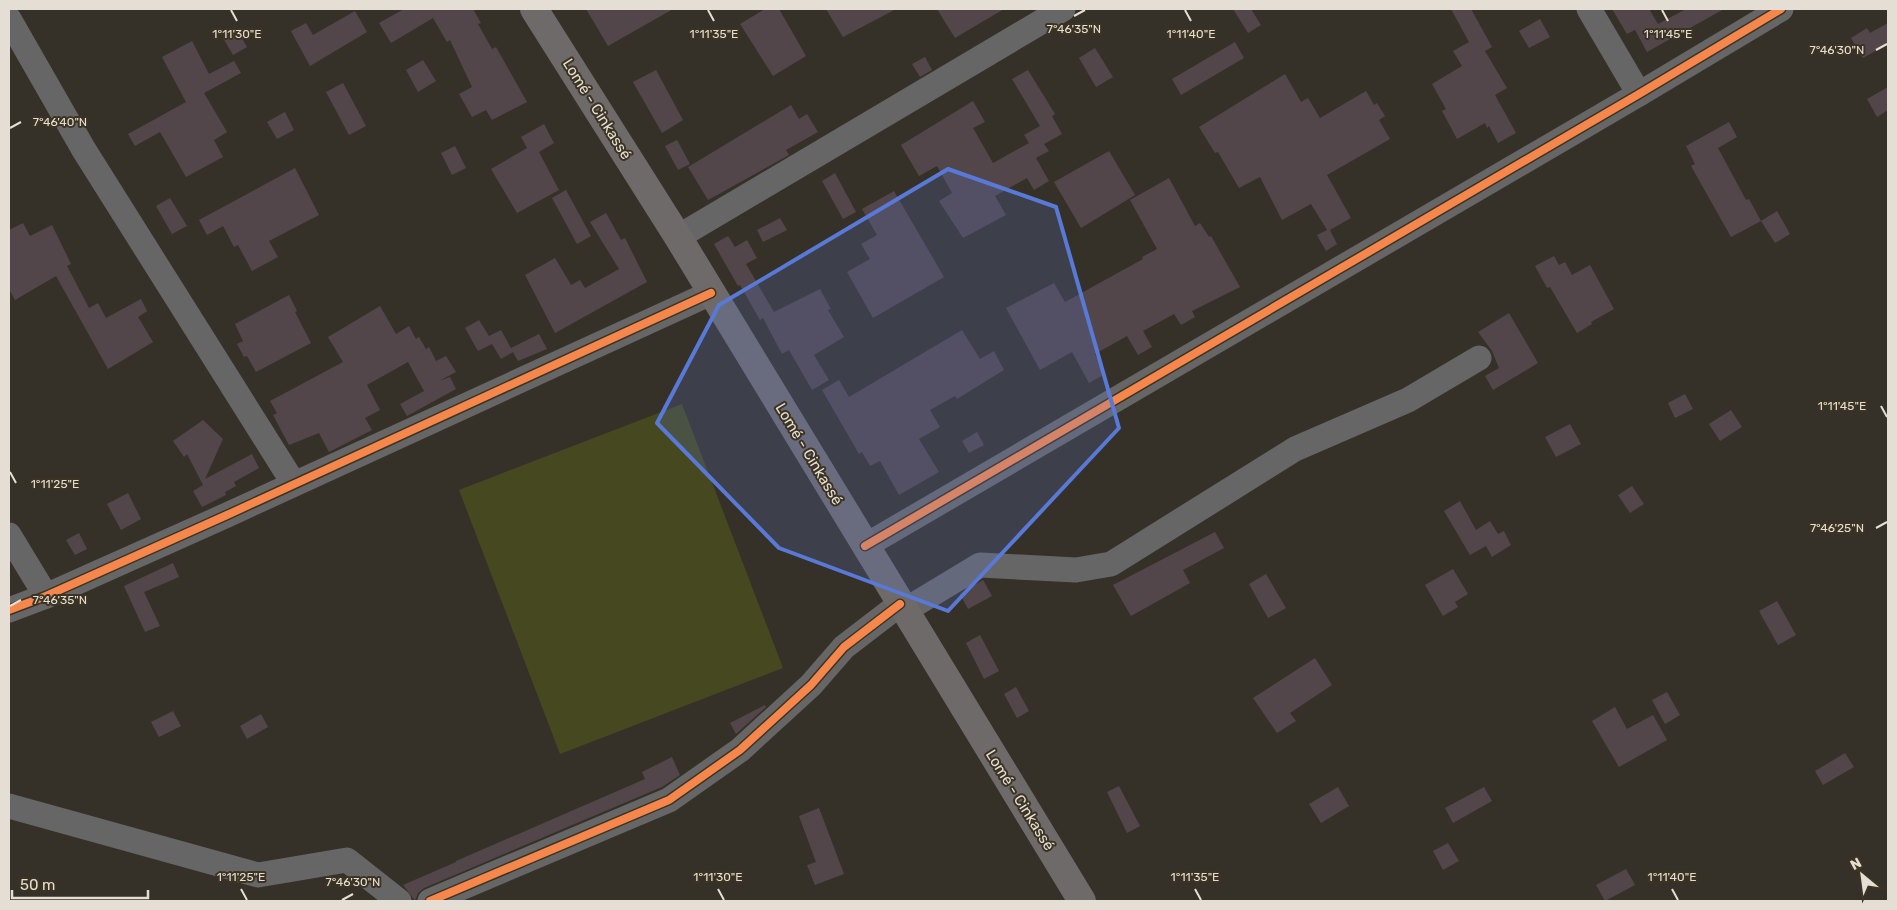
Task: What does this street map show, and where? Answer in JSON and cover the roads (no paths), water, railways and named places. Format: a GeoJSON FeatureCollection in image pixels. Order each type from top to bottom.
{"type":"FeatureCollection","features":[{"type":"Feature","properties":{"kind":"highway","name":"Lomé - Cinkassé"},"geometry":{"type":"LineString","coordinates":[[534,9],[678,237],[1082,901]]}},
{"type":"Feature","properties":{"kind":"street"},"geometry":{"type":"LineString","coordinates":[[678,237],[1063,9]]}},
{"type":"Feature","properties":{"kind":"street"},"geometry":{"type":"LineString","coordinates":[[1589,9],[1639,94]]}},
{"type":"Feature","properties":{"kind":"street"},"geometry":{"type":"LineString","coordinates":[[865,546],[1639,94],[1781,9]]}},
{"type":"Feature","properties":{"kind":"street"},"geometry":{"type":"LineString","coordinates":[[9,19],[89,158],[294,484]]}},
{"type":"Feature","properties":{"kind":"street"},"geometry":{"type":"LineString","coordinates":[[9,610],[46,596],[711,293]]}},
{"type":"Feature","properties":{"kind":"street"},"geometry":{"type":"LineString","coordinates":[[430,901],[669,800],[740,750],[811,685],[844,647],[902,608],[980,565],[1076,570],[1111,564],[1295,449],[1408,400],[1479,358]]}},
{"type":"Feature","properties":{"kind":"street"},"geometry":{"type":"LineString","coordinates":[[9,535],[46,596]]}},
{"type":"Feature","properties":{"kind":"street"},"geometry":{"type":"LineString","coordinates":[[9,806],[258,875],[347,860],[399,901]]}}]}
